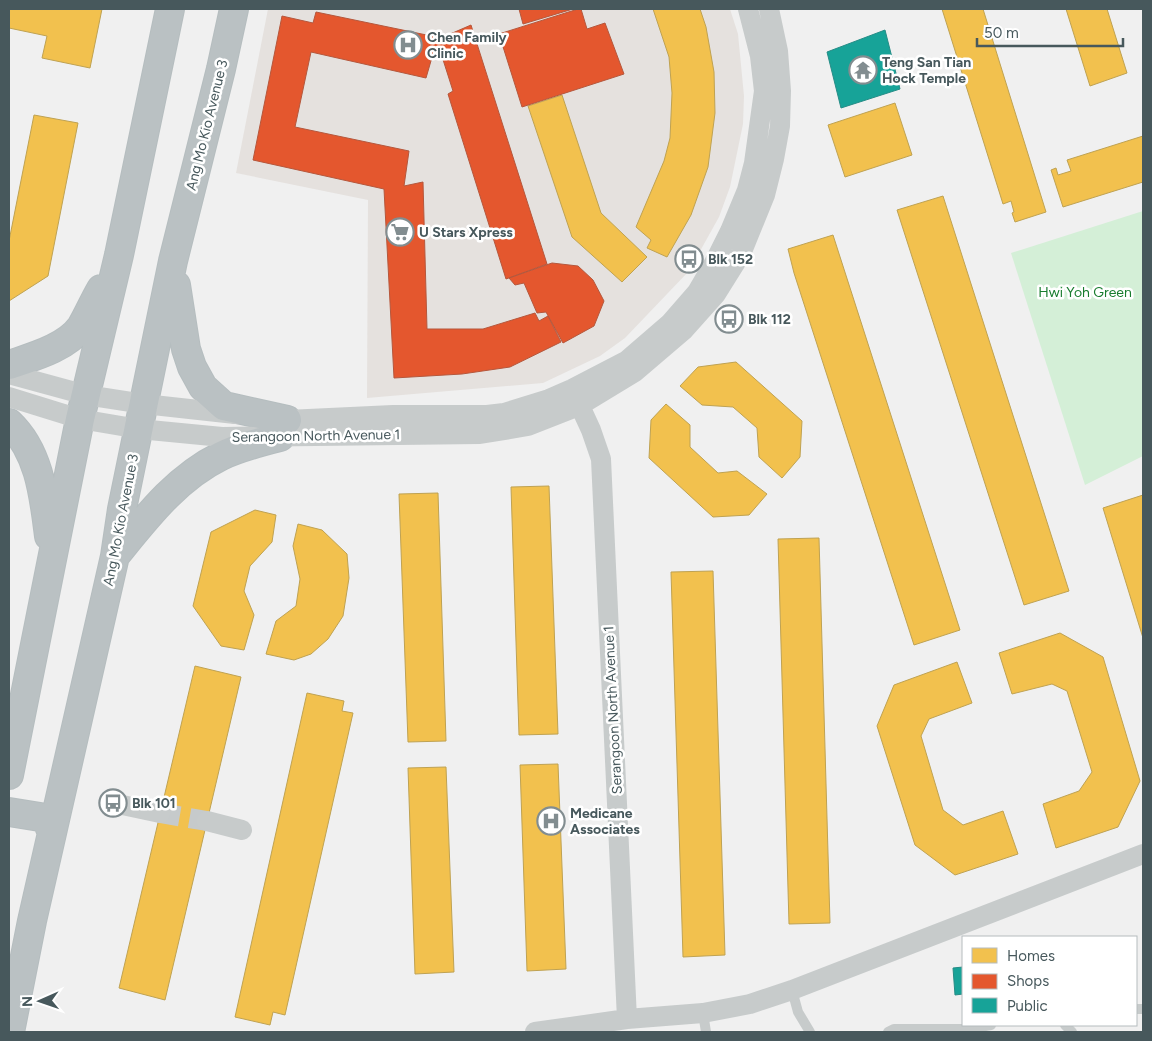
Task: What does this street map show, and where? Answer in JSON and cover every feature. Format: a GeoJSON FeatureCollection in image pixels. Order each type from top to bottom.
{"type":"FeatureCollection","features":[{"type":"Feature","properties":{"kind":"highway"},"geometry":{"type":"LineString","coordinates":[[9,775],[83,407],[119,255],[170,9]]}},
{"type":"Feature","properties":{"kind":"highway","name":"Ang Mo Kio Avenue 3"},"geometry":{"type":"LineString","coordinates":[[10,1032],[52,833],[116,556],[122,509],[174,261],[222,69],[234,9]]}},
{"type":"Feature","properties":{"kind":"highway"},"geometry":{"type":"LineString","coordinates":[[9,365],[62,344],[80,329],[119,255]]}},
{"type":"Feature","properties":{"kind":"highway"},"geometry":{"type":"LineString","coordinates":[[174,261],[176,292],[186,349],[192,367],[203,386],[224,406],[283,428]]}},
{"type":"Feature","properties":{"kind":"highway"},"geometry":{"type":"LineString","coordinates":[[9,424],[32,454],[43,491],[52,558]]}},
{"type":"Feature","properties":{"kind":"highway"},"geometry":{"type":"LineString","coordinates":[[116,556],[148,516],[174,488],[198,469],[221,456],[283,428]]}},
{"type":"Feature","properties":{"kind":"highway"},"geometry":{"type":"LineString","coordinates":[[9,812],[40,817],[47,821],[52,833]]}},
{"type":"Feature","properties":{"kind":"street","name":"Serangoon North Avenue 1"},"geometry":{"type":"LineString","coordinates":[[769,9],[778,52],[772,91]]}},
{"type":"Feature","properties":{"kind":"street","name":"Serangoon North Avenue 1"},"geometry":{"type":"LineString","coordinates":[[83,407],[141,417],[283,428],[393,415],[487,415],[513,410],[548,399],[576,398],[635,372],[683,331],[716,294],[741,254],[765,195],[780,126],[772,91],[760,56],[753,10]]}},
{"type":"Feature","properties":{"kind":"street"},"geometry":{"type":"LineString","coordinates":[[9,374],[83,407]]}},
{"type":"Feature","properties":{"kind":"street"},"geometry":{"type":"LineString","coordinates":[[9,397],[83,407]]}},
{"type":"Feature","properties":{"kind":"street","name":"Serangoon North Avenue 1"},"geometry":{"type":"LineString","coordinates":[[576,398],[591,430],[601,459],[628,1018]]}},
{"type":"Feature","properties":{"kind":"street"},"geometry":{"type":"LineString","coordinates":[[113,803],[160,813]]}},
{"type":"Feature","properties":{"kind":"street"},"geometry":{"type":"LineString","coordinates":[[207,821],[242,830]]}},
{"type":"Feature","properties":{"kind":"street"},"geometry":{"type":"LineString","coordinates":[[543,1032],[628,1018],[704,1023],[1143,854]]}},
{"type":"Feature","properties":{"kind":"lane"},"geometry":{"type":"LineString","coordinates":[[792,990],[798,1012],[810,1032]]}},
{"type":"Feature","properties":{"kind":"lane"},"geometry":{"type":"LineString","coordinates":[[16,1000],[18,1032]]}},
{"type":"Feature","properties":{"kind":"lane"},"geometry":{"type":"LineString","coordinates":[[888,1032],[894,1029],[967,1031],[987,1026]]}},
{"type":"Feature","properties":{"kind":"shaded area"},"geometry":{"type":"Polygon","coordinates":[[[268,9],[730,9],[738,34],[744,96],[743,124],[730,187],[719,217],[689,271],[625,338],[600,356],[543,383],[367,398],[368,200],[236,173],[268,9]]]}},
{"type":"Feature","properties":{"kind":"green space","name":"Hwi Yoh Green"},"geometry":{"type":"Polygon","coordinates":[[[1143,211],[1143,456],[1085,485],[1011,253],[1143,211]]]}},
{"type":"Feature","properties":{"kind":"building: Homes"},"geometry":{"type":"Polygon","coordinates":[[[9,9],[102,9],[90,68],[42,58],[47,36],[9,28],[9,9]]]}},
{"type":"Feature","properties":{"kind":"building: Homes"},"geometry":{"type":"Polygon","coordinates":[[[653,9],[700,9],[706,27],[714,72],[715,113],[708,167],[691,215],[667,257],[647,248],[651,240],[636,227],[664,161],[670,138],[672,93],[669,57],[653,9]]]}},
{"type":"Feature","properties":{"kind":"building: Homes"},"geometry":{"type":"Polygon","coordinates":[[[942,9],[983,9],[1046,212],[1015,222],[1011,201],[1003,204],[942,9]]]}},
{"type":"Feature","properties":{"kind":"building: Homes"},"geometry":{"type":"Polygon","coordinates":[[[1066,9],[1107,9],[1127,73],[1090,86],[1066,9]]]}},
{"type":"Feature","properties":{"kind":"building: Homes"},"geometry":{"type":"Polygon","coordinates":[[[562,95],[601,213],[647,257],[622,282],[572,237],[528,106],[562,95]]]}},
{"type":"Feature","properties":{"kind":"building: Homes"},"geometry":{"type":"Polygon","coordinates":[[[895,103],[912,155],[845,177],[828,125],[895,103]]]}},
{"type":"Feature","properties":{"kind":"building: Homes"},"geometry":{"type":"Polygon","coordinates":[[[34,115],[78,123],[48,276],[9,301],[9,241],[34,115]]]}},
{"type":"Feature","properties":{"kind":"building: Homes"},"geometry":{"type":"Polygon","coordinates":[[[1143,136],[1143,182],[1063,207],[1051,170],[1056,168],[1058,175],[1071,171],[1067,160],[1143,136]]]}},
{"type":"Feature","properties":{"kind":"building: Homes"},"geometry":{"type":"Polygon","coordinates":[[[943,196],[1069,591],[1024,605],[897,210],[943,196]]]}},
{"type":"Feature","properties":{"kind":"building: Homes"},"geometry":{"type":"Polygon","coordinates":[[[833,235],[960,630],[914,645],[794,273],[788,249],[833,235]]]}},
{"type":"Feature","properties":{"kind":"building: Homes"},"geometry":{"type":"Polygon","coordinates":[[[736,362],[802,421],[800,457],[782,478],[759,457],[757,428],[733,407],[702,405],[680,386],[698,367],[736,362]]]}},
{"type":"Feature","properties":{"kind":"building: Homes"},"geometry":{"type":"Polygon","coordinates":[[[666,404],[690,425],[690,447],[718,473],[737,471],[767,494],[749,515],[713,517],[649,458],[651,420],[666,404]]]}},
{"type":"Feature","properties":{"kind":"building: Homes"},"geometry":{"type":"Polygon","coordinates":[[[549,486],[558,734],[519,735],[511,487],[549,486]]]}},
{"type":"Feature","properties":{"kind":"building: Homes"},"geometry":{"type":"Polygon","coordinates":[[[438,493],[446,741],[408,742],[399,494],[438,493]]]}},
{"type":"Feature","properties":{"kind":"building: Homes"},"geometry":{"type":"Polygon","coordinates":[[[1143,495],[1143,638],[1103,508],[1143,495]]]}},
{"type":"Feature","properties":{"kind":"building: Homes"},"geometry":{"type":"Polygon","coordinates":[[[255,510],[276,515],[272,542],[250,566],[244,591],[254,615],[244,650],[221,646],[193,606],[211,532],[255,510]]]}},
{"type":"Feature","properties":{"kind":"building: Homes"},"geometry":{"type":"Polygon","coordinates":[[[298,524],[322,530],[347,554],[349,578],[343,616],[328,639],[311,654],[294,660],[266,654],[276,621],[296,606],[300,579],[293,546],[298,524]]]}},
{"type":"Feature","properties":{"kind":"building: Homes"},"geometry":{"type":"Polygon","coordinates":[[[819,538],[830,923],[789,924],[778,539],[819,538]]]}},
{"type":"Feature","properties":{"kind":"building: Homes"},"geometry":{"type":"Polygon","coordinates":[[[713,571],[725,955],[683,957],[671,572],[713,571]]]}},
{"type":"Feature","properties":{"kind":"building: Homes"},"geometry":{"type":"Polygon","coordinates":[[[1060,633],[1103,657],[1140,781],[1118,827],[1056,848],[1043,804],[1079,791],[1092,772],[1067,691],[1052,684],[1012,694],[999,653],[1060,633]]]}},
{"type":"Feature","properties":{"kind":"building: Homes"},"geometry":{"type":"Polygon","coordinates":[[[957,662],[972,703],[929,719],[921,736],[943,810],[963,825],[1003,811],[1018,854],[955,875],[915,845],[877,726],[894,685],[957,662]]]}},
{"type":"Feature","properties":{"kind":"building: Homes"},"geometry":{"type":"Polygon","coordinates":[[[195,666],[241,677],[165,1000],[119,988],[195,666]]]}},
{"type":"Feature","properties":{"kind":"building: Homes"},"geometry":{"type":"Polygon","coordinates":[[[307,693],[344,701],[342,711],[353,713],[285,1015],[273,1012],[270,1025],[235,1017],[307,693]]]}},
{"type":"Feature","properties":{"kind":"building: Homes"},"geometry":{"type":"Polygon","coordinates":[[[558,764],[566,969],[527,971],[520,765],[558,764]]]}},
{"type":"Feature","properties":{"kind":"building: Homes"},"geometry":{"type":"Polygon","coordinates":[[[446,767],[454,972],[415,974],[408,768],[446,767]]]}},
{"type":"Feature","properties":{"kind":"building: Shops"},"geometry":{"type":"Polygon","coordinates":[[[519,9],[573,9],[523,24],[519,9]]]}},
{"type":"Feature","properties":{"kind":"building: Shops"},"geometry":{"type":"Polygon","coordinates":[[[581,9],[587,29],[605,23],[624,74],[522,107],[499,34],[581,9]]]}},
{"type":"Feature","properties":{"kind":"building: Shops"},"geometry":{"type":"Polygon","coordinates":[[[316,12],[441,38],[471,25],[547,264],[506,279],[448,94],[453,91],[439,47],[435,47],[426,78],[311,52],[295,127],[409,151],[404,186],[423,182],[427,329],[483,329],[535,313],[539,321],[548,316],[561,342],[510,367],[462,374],[394,378],[384,189],[253,160],[282,16],[313,23],[316,12]]]}},
{"type":"Feature","properties":{"kind":"building: Shops"},"geometry":{"type":"Polygon","coordinates":[[[552,263],[578,266],[593,280],[604,301],[594,326],[563,343],[546,312],[537,313],[524,283],[515,285],[509,278],[552,263]]]}},
{"type":"Feature","properties":{"kind":"building: Public","name":"Teng San Tian Hock Temple"},"geometry":{"type":"Polygon","coordinates":[[[885,30],[900,89],[841,108],[827,52],[885,30]]]}},
{"type":"Feature","properties":{"kind":"building: Public"},"geometry":{"type":"Polygon","coordinates":[[[962,967],[962,994],[955,995],[953,968],[962,967]]]}},
{"type":"Feature","properties":{"kind":"tunnel"},"geometry":{"type":"LineString","coordinates":[[160,813],[207,821]]}},
{"type":"Feature","properties":{"kind":"place","name":"Chen Family Clinic"},"geometry":{"type":"Point","coordinates":[408,45]}},
{"type":"Feature","properties":{"kind":"place","name":"Teng San Tian Hock Temple"},"geometry":{"type":"Point","coordinates":[863,70]}},
{"type":"Feature","properties":{"kind":"place","name":"U Stars Xpress"},"geometry":{"type":"Point","coordinates":[400,232]}},
{"type":"Feature","properties":{"kind":"place","name":"Blk 152"},"geometry":{"type":"Point","coordinates":[689,259]}},
{"type":"Feature","properties":{"kind":"place","name":"Blk 112"},"geometry":{"type":"Point","coordinates":[729,319]}},
{"type":"Feature","properties":{"kind":"place","name":"Blk 101"},"geometry":{"type":"Point","coordinates":[113,803]}},
{"type":"Feature","properties":{"kind":"place","name":"Medicane Associates"},"geometry":{"type":"Point","coordinates":[551,821]}}]}
